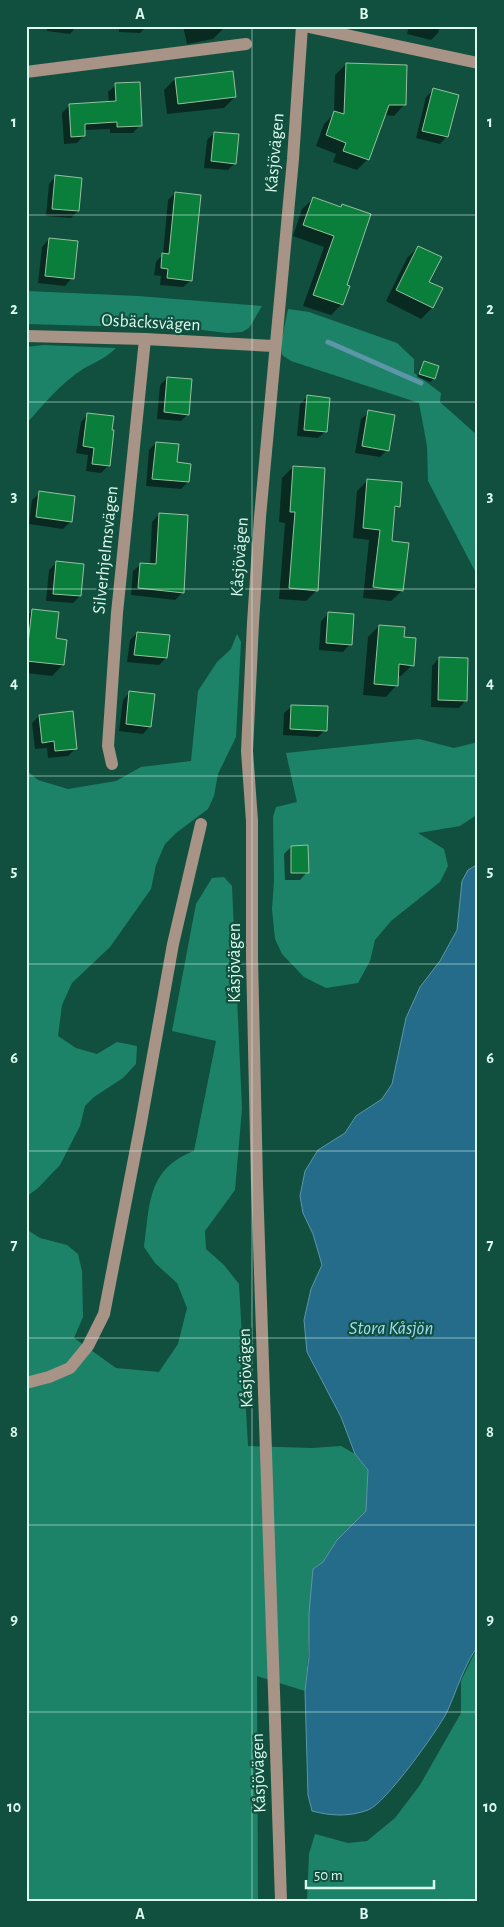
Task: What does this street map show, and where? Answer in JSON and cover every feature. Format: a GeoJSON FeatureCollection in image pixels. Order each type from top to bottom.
{"type":"FeatureCollection","features":[{"type":"Feature","properties":{"kind":"street"},"geometry":{"type":"LineString","coordinates":[[303,26],[478,63]]}},
{"type":"Feature","properties":{"kind":"street","name":"Kåsjövägen"},"geometry":{"type":"LineString","coordinates":[[281,1901],[257,1183],[252,956],[252,821],[247,751],[253,623],[274,346],[293,159],[303,26]]}},
{"type":"Feature","properties":{"kind":"street"},"geometry":{"type":"LineString","coordinates":[[26,72],[246,44]]}},
{"type":"Feature","properties":{"kind":"street","name":"Osbäcksvägen"},"geometry":{"type":"LineString","coordinates":[[26,336],[145,339],[274,346]]}},
{"type":"Feature","properties":{"kind":"street","name":"Silverhjelmsvägen"},"geometry":{"type":"LineString","coordinates":[[112,764],[108,746],[117,614],[145,339]]}},
{"type":"Feature","properties":{"kind":"street"},"geometry":{"type":"LineString","coordinates":[[26,1383],[49,1377],[70,1368],[88,1346],[104,1314],[173,944],[201,824]]}},
{"type":"Feature","properties":{"kind":"green space"},"geometry":{"type":"Polygon","coordinates":[[[26,291],[138,296],[262,306],[249,328],[242,332],[227,333],[161,325],[133,327],[26,324],[26,291]]]}},
{"type":"Feature","properties":{"kind":"green space"},"geometry":{"type":"Polygon","coordinates":[[[288,309],[309,312],[397,343],[414,359],[414,373],[441,393],[440,402],[477,435],[478,577],[428,481],[427,446],[419,403],[291,361],[282,355],[281,344],[288,309]]]}},
{"type":"Feature","properties":{"kind":"green space"},"geometry":{"type":"Polygon","coordinates":[[[44,345],[116,348],[67,381],[26,424],[26,347],[44,345]]]}},
{"type":"Feature","properties":{"kind":"green space"},"geometry":{"type":"Polygon","coordinates":[[[237,634],[241,642],[236,737],[218,774],[214,796],[208,809],[176,833],[165,844],[156,865],[151,889],[110,947],[72,983],[62,1005],[58,1036],[76,1048],[97,1054],[117,1042],[137,1046],[136,1064],[123,1078],[94,1097],[85,1106],[80,1126],[60,1165],[38,1188],[26,1197],[26,770],[38,780],[68,789],[116,781],[141,767],[191,761],[198,691],[217,662],[231,649],[237,634]]]}},
{"type":"Feature","properties":{"kind":"green space"},"geometry":{"type":"Polygon","coordinates":[[[419,739],[454,748],[478,742],[478,814],[460,826],[418,833],[444,849],[448,866],[440,882],[391,921],[375,940],[370,961],[358,983],[326,988],[304,977],[282,954],[275,939],[272,909],[274,881],[273,817],[276,807],[297,802],[286,753],[419,739]]]}},
{"type":"Feature","properties":{"kind":"green space"},"geometry":{"type":"Polygon","coordinates":[[[224,877],[232,886],[242,1109],[235,1190],[205,1231],[206,1249],[224,1265],[239,1284],[248,1446],[312,1448],[341,1446],[355,1454],[368,1470],[366,1511],[337,1540],[323,1562],[313,1569],[305,1691],[257,1676],[258,1901],[26,1901],[26,1229],[40,1238],[67,1245],[78,1254],[82,1271],[83,1317],[74,1338],[116,1368],[159,1372],[178,1344],[187,1308],[177,1283],[155,1263],[144,1247],[150,1202],[159,1178],[167,1168],[194,1151],[216,1041],[172,1031],[196,904],[212,878],[224,877]]]}},
{"type":"Feature","properties":{"kind":"green space"},"geometry":{"type":"Polygon","coordinates":[[[478,1646],[478,1901],[307,1901],[309,1854],[315,1834],[348,1843],[367,1841],[395,1818],[420,1785],[461,1713],[461,1681],[478,1646]]]}},
{"type":"Feature","properties":{"kind":"water","name":"Stora Kåsjön"},"geometry":{"type":"Polygon","coordinates":[[[478,864],[478,1646],[465,1669],[442,1721],[423,1749],[386,1795],[368,1810],[347,1815],[326,1814],[312,1811],[308,1795],[305,1691],[309,1657],[309,1613],[313,1569],[323,1562],[337,1540],[366,1511],[368,1470],[355,1454],[341,1417],[307,1352],[304,1320],[311,1289],[322,1265],[313,1234],[303,1213],[300,1196],[305,1171],[318,1150],[345,1133],[356,1116],[382,1099],[392,1084],[406,1018],[420,987],[440,961],[457,930],[462,881],[468,870],[478,864]]]}},
{"type":"Feature","properties":{"kind":"building"},"geometry":{"type":"Polygon","coordinates":[[[346,63],[407,65],[406,105],[389,105],[369,160],[343,151],[346,143],[326,135],[334,111],[344,114],[346,63]]]}},
{"type":"Feature","properties":{"kind":"building"},"geometry":{"type":"Polygon","coordinates":[[[233,71],[236,97],[178,104],[175,78],[233,71]]]}},
{"type":"Feature","properties":{"kind":"building"},"geometry":{"type":"Polygon","coordinates":[[[140,82],[142,126],[117,127],[117,122],[85,124],[85,136],[71,137],[69,104],[116,101],[115,83],[140,82]]]}},
{"type":"Feature","properties":{"kind":"building"},"geometry":{"type":"Polygon","coordinates":[[[433,88],[459,95],[448,137],[422,131],[433,88]]]}},
{"type":"Feature","properties":{"kind":"building"},"geometry":{"type":"Polygon","coordinates":[[[214,132],[239,134],[236,164],[211,161],[214,132]]]}},
{"type":"Feature","properties":{"kind":"building"},"geometry":{"type":"Polygon","coordinates":[[[55,175],[82,178],[79,211],[52,209],[55,175]]]}},
{"type":"Feature","properties":{"kind":"building"},"geometry":{"type":"Polygon","coordinates":[[[175,192],[201,195],[192,281],[167,278],[168,269],[161,268],[162,253],[169,254],[175,192]]]}},
{"type":"Feature","properties":{"kind":"building"},"geometry":{"type":"Polygon","coordinates":[[[313,197],[341,207],[342,204],[371,214],[347,285],[350,286],[343,305],[313,295],[334,236],[303,225],[313,197]]]}},
{"type":"Feature","properties":{"kind":"building"},"geometry":{"type":"Polygon","coordinates":[[[49,238],[78,241],[74,279],[45,276],[49,238]]]}},
{"type":"Feature","properties":{"kind":"building"},"geometry":{"type":"Polygon","coordinates":[[[418,246],[442,257],[429,282],[443,288],[433,308],[396,290],[418,246]]]}},
{"type":"Feature","properties":{"kind":"building"},"geometry":{"type":"Polygon","coordinates":[[[424,361],[439,366],[435,379],[419,374],[424,361]]]}},
{"type":"Feature","properties":{"kind":"building"},"geometry":{"type":"Polygon","coordinates":[[[167,377],[192,379],[189,415],[164,412],[167,377]]]}},
{"type":"Feature","properties":{"kind":"building"},"geometry":{"type":"Polygon","coordinates":[[[307,395],[330,398],[327,432],[304,430],[307,395]]]}},
{"type":"Feature","properties":{"kind":"building"},"geometry":{"type":"Polygon","coordinates":[[[368,410],[395,415],[389,451],[362,446],[368,410]]]}},
{"type":"Feature","properties":{"kind":"building"},"geometry":{"type":"Polygon","coordinates":[[[87,413],[114,416],[110,466],[92,464],[94,448],[83,446],[87,413]]]}},
{"type":"Feature","properties":{"kind":"building"},"geometry":{"type":"Polygon","coordinates":[[[156,442],[179,444],[177,462],[191,464],[189,482],[152,479],[156,442]]]}},
{"type":"Feature","properties":{"kind":"building"},"geometry":{"type":"Polygon","coordinates":[[[293,466],[325,468],[318,591],[289,588],[295,512],[290,512],[293,466]]]}},
{"type":"Feature","properties":{"kind":"building"},"geometry":{"type":"Polygon","coordinates":[[[367,479],[402,482],[400,507],[395,506],[392,541],[409,543],[403,591],[373,587],[380,530],[363,528],[367,479]]]}},
{"type":"Feature","properties":{"kind":"building"},"geometry":{"type":"Polygon","coordinates":[[[39,491],[75,496],[72,522],[36,517],[39,491]]]}},
{"type":"Feature","properties":{"kind":"building"},"geometry":{"type":"Polygon","coordinates":[[[159,513],[188,515],[184,593],[138,588],[140,563],[156,564],[159,513]]]}},
{"type":"Feature","properties":{"kind":"building"},"geometry":{"type":"Polygon","coordinates":[[[56,561],[84,564],[81,596],[53,594],[56,561]]]}},
{"type":"Feature","properties":{"kind":"building"},"geometry":{"type":"Polygon","coordinates":[[[32,609],[59,612],[56,638],[67,640],[64,665],[26,661],[32,609]]]}},
{"type":"Feature","properties":{"kind":"building"},"geometry":{"type":"Polygon","coordinates":[[[328,612],[354,614],[352,645],[326,643],[328,612]]]}},
{"type":"Feature","properties":{"kind":"building"},"geometry":{"type":"Polygon","coordinates":[[[379,625],[405,627],[404,637],[416,638],[414,666],[399,664],[398,686],[374,684],[379,625]]]}},
{"type":"Feature","properties":{"kind":"building"},"geometry":{"type":"Polygon","coordinates":[[[137,632],[170,635],[167,658],[134,655],[137,632]]]}},
{"type":"Feature","properties":{"kind":"building"},"geometry":{"type":"Polygon","coordinates":[[[439,657],[468,658],[467,701],[438,700],[439,657]]]}},
{"type":"Feature","properties":{"kind":"building"},"geometry":{"type":"Polygon","coordinates":[[[129,691],[155,694],[151,727],[126,724],[129,691]]]}},
{"type":"Feature","properties":{"kind":"building"},"geometry":{"type":"Polygon","coordinates":[[[291,705],[328,706],[327,731],[290,729],[291,705]]]}},
{"type":"Feature","properties":{"kind":"building"},"geometry":{"type":"Polygon","coordinates":[[[73,711],[77,749],[55,751],[54,741],[42,743],[39,715],[73,711]]]}},
{"type":"Feature","properties":{"kind":"building"},"geometry":{"type":"Polygon","coordinates":[[[308,845],[309,873],[291,873],[291,846],[308,845]]]}},
{"type":"Feature","properties":{"kind":"waterway"},"geometry":{"type":"LineString","coordinates":[[328,342],[421,383]]}}]}
